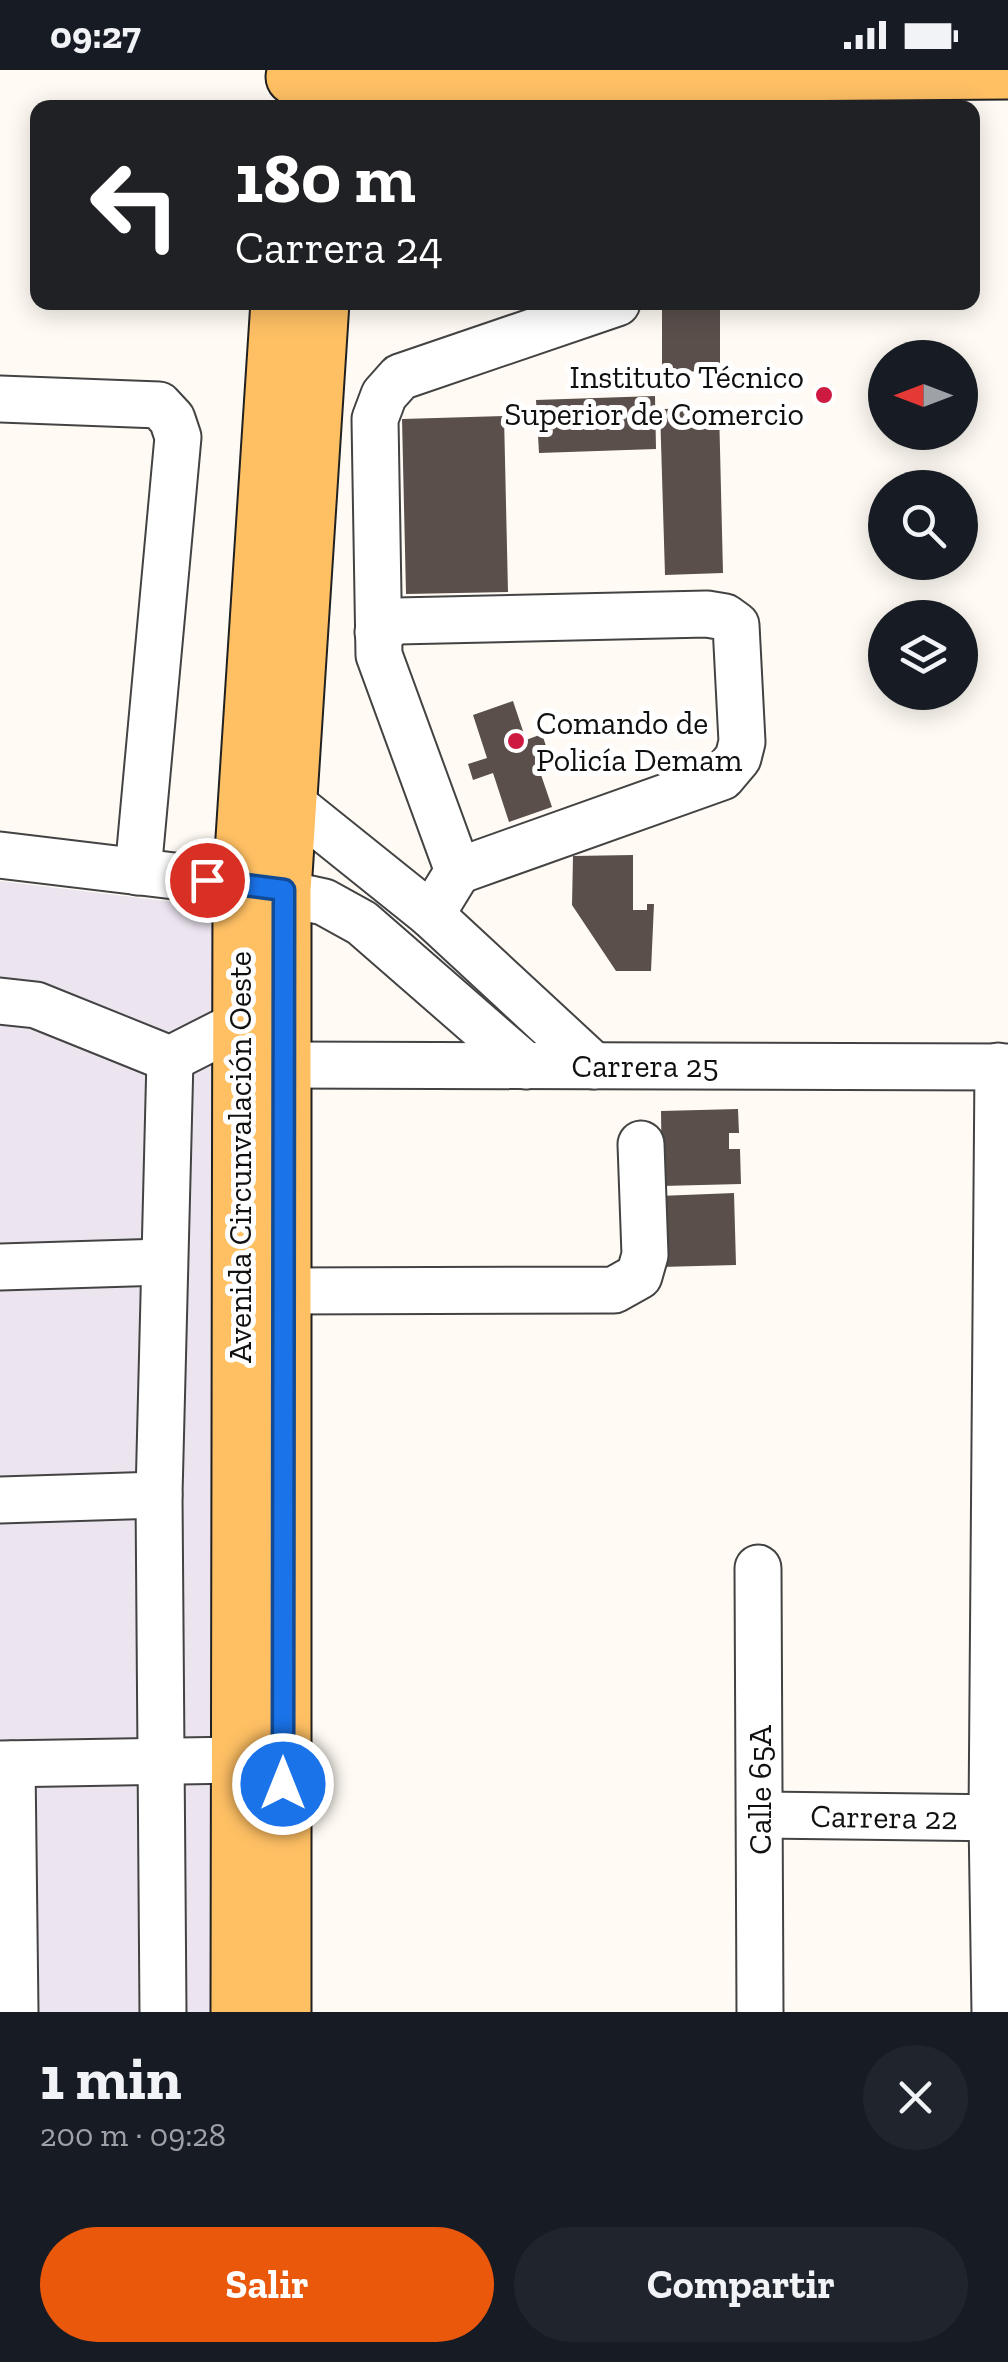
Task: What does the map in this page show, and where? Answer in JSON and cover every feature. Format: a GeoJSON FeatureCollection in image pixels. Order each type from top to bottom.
{"type":"FeatureCollection","features":[{"type":"Feature","properties":{"kind":"main road"},"geometry":{"type":"LineString","coordinates":[[314,84],[1008,71]]}},
{"type":"Feature","properties":{"kind":"main road","name":"Avenida Circunvalación Oeste"},"geometry":{"type":"LineString","coordinates":[[279,310],[262,887],[283,1065],[283,2012]]}},
{"type":"Feature","properties":{"kind":"main road","name":"Avenida Circunvalación Oeste"},"geometry":{"type":"LineString","coordinates":[[238,2012],[239,1024],[262,887],[289,800],[320,310]]}},
{"type":"Feature","properties":{"kind":"street"},"geometry":{"type":"LineString","coordinates":[[458,871],[379,655],[375,419],[384,395],[400,377],[596,310]]}},
{"type":"Feature","properties":{"kind":"street"},"geometry":{"type":"LineString","coordinates":[[0,399],[158,404],[172,419],[178,437],[138,872]]}},
{"type":"Feature","properties":{"kind":"street"},"geometry":{"type":"LineString","coordinates":[[378,632],[397,621],[707,614],[724,617],[736,625],[742,742],[738,758],[722,777],[458,871],[430,915]]}},
{"type":"Feature","properties":{"kind":"street"},"geometry":{"type":"LineString","coordinates":[[289,800],[430,915],[594,1066]]}},
{"type":"Feature","properties":{"kind":"street"},"geometry":{"type":"LineString","coordinates":[[0,855],[262,887],[324,902],[362,923],[526,1066]]}},
{"type":"Feature","properties":{"kind":"street"},"geometry":{"type":"LineString","coordinates":[[0,1001],[36,1006],[170,1059],[239,1024]]}},
{"type":"Feature","properties":{"kind":"street"},"geometry":{"type":"LineString","coordinates":[[163,2012],[159,1494],[170,1059]]}},
{"type":"Feature","properties":{"kind":"street","name":"Carrera 25"},"geometry":{"type":"LineString","coordinates":[[283,1065],[1003,1066]]}},
{"type":"Feature","properties":{"kind":"street"},"geometry":{"type":"LineString","coordinates":[[995,2012],[1000,1818],[1003,1066]]}},
{"type":"Feature","properties":{"kind":"street"},"geometry":{"type":"LineString","coordinates":[[282,1291],[614,1290],[639,1276],[646,1256],[641,1144]]}},
{"type":"Feature","properties":{"kind":"street"},"geometry":{"type":"LineString","coordinates":[[0,1267],[164,1262]]}},
{"type":"Feature","properties":{"kind":"street"},"geometry":{"type":"LineString","coordinates":[[0,1500],[159,1494]]}},
{"type":"Feature","properties":{"kind":"street","name":"Calle 65A"},"geometry":{"type":"LineString","coordinates":[[758,1568],[760,2012]]}},
{"type":"Feature","properties":{"kind":"street"},"geometry":{"type":"LineString","coordinates":[[14,2012],[6,1764],[239,1760]]}},
{"type":"Feature","properties":{"kind":"street","name":"Carrera 22"},"geometry":{"type":"LineString","coordinates":[[760,1815],[1000,1818]]}},
{"type":"Feature","properties":{"kind":"shaded area"},"geometry":{"type":"Polygon","coordinates":[[[0,881],[216,907],[216,2012],[0,2012],[0,881]]]}},
{"type":"Feature","properties":{"kind":"building"},"geometry":{"type":"Polygon","coordinates":[[[662,310],[720,310],[720,371],[662,372],[662,310]]]}},
{"type":"Feature","properties":{"kind":"building"},"geometry":{"type":"Polygon","coordinates":[[[655,396],[656,449],[539,453],[536,400],[655,396]]]}},
{"type":"Feature","properties":{"kind":"building"},"geometry":{"type":"Polygon","coordinates":[[[719,408],[723,573],[665,575],[660,409],[719,408]]]}},
{"type":"Feature","properties":{"kind":"building"},"geometry":{"type":"Polygon","coordinates":[[[504,416],[508,592],[406,594],[402,419],[504,416]]]}},
{"type":"Feature","properties":{"kind":"building"},"geometry":{"type":"Polygon","coordinates":[[[513,701],[526,740],[542,734],[551,761],[538,766],[552,807],[509,822],[493,773],[473,780],[468,764],[487,758],[473,715],[513,701]]]}},
{"type":"Feature","properties":{"kind":"building"},"geometry":{"type":"Polygon","coordinates":[[[633,855],[633,910],[647,910],[647,904],[654,904],[651,971],[616,971],[572,905],[573,856],[633,855]]]}},
{"type":"Feature","properties":{"kind":"building"},"geometry":{"type":"Polygon","coordinates":[[[738,1109],[739,1133],[729,1133],[729,1149],[740,1149],[741,1184],[662,1186],[661,1111],[738,1109]]]}},
{"type":"Feature","properties":{"kind":"building"},"geometry":{"type":"Polygon","coordinates":[[[734,1193],[736,1265],[661,1267],[659,1196],[734,1193]]]}},
{"type":"Feature","properties":{"kind":"place","name":"Instituto Técnico Superior de Comercio"},"geometry":{"type":"Point","coordinates":[824,395]}},
{"type":"Feature","properties":{"kind":"place","name":"Comando de Policía Demam"},"geometry":{"type":"Point","coordinates":[516,741]}},
{"type":"Feature","properties":{"kind":"route"},"geometry":{"type":"LineString","coordinates":[[207,880],[284,890],[283,1784]]}}]}
